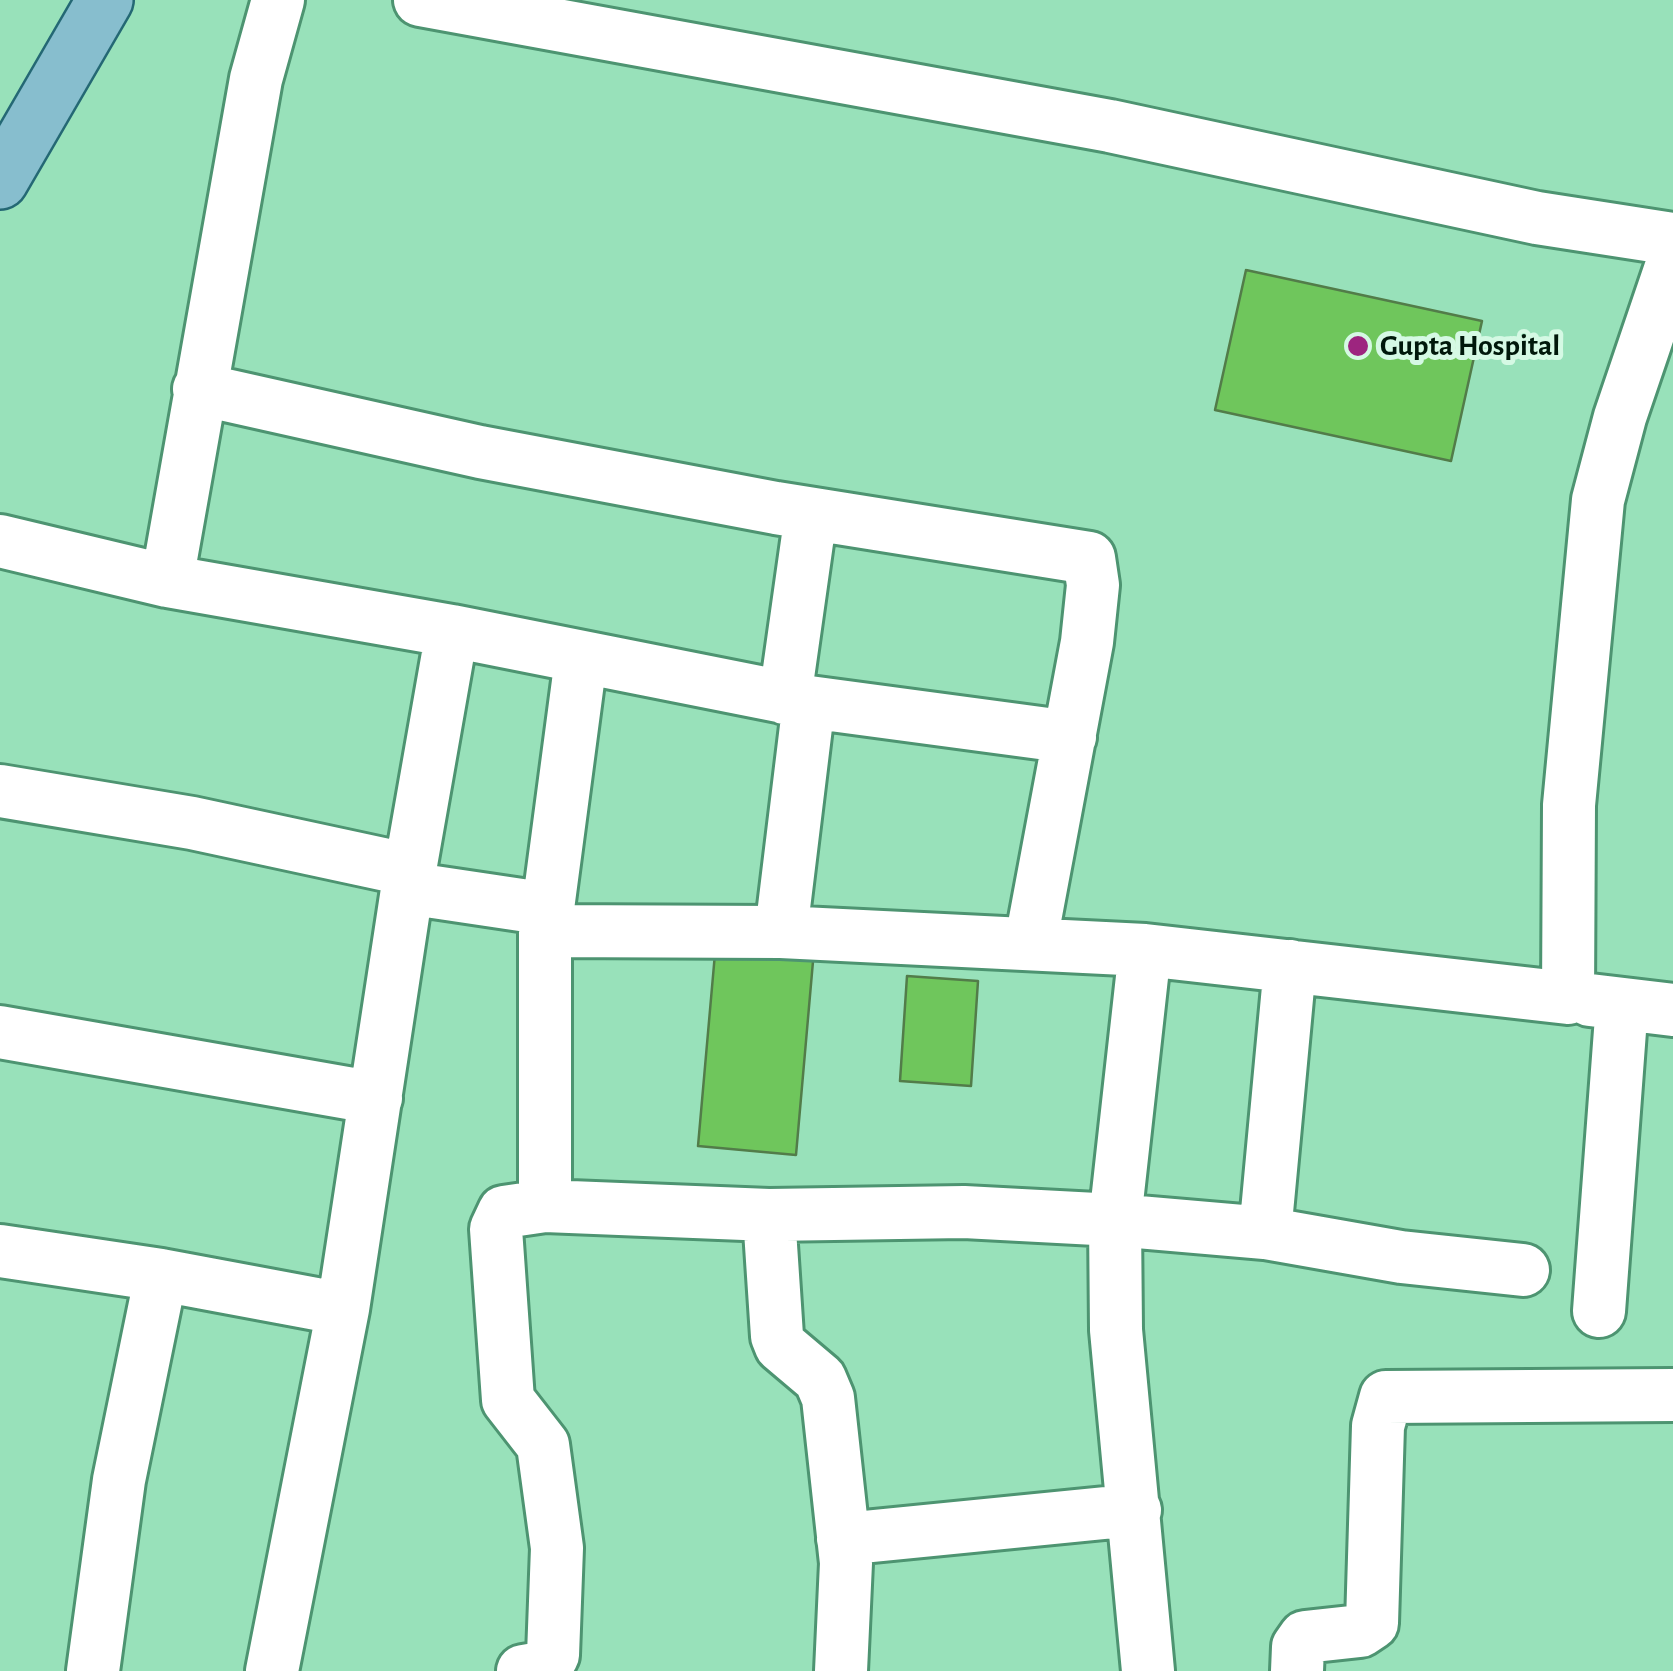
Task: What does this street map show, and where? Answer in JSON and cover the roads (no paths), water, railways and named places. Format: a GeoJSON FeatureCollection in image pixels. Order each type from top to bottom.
{"type":"FeatureCollection","features":[{"type":"Feature","properties":{"kind":"main road"},"geometry":{"type":"LineString","coordinates":[[0,181],[105,0]]}},
{"type":"Feature","properties":{"kind":"street"},"geometry":{"type":"LineString","coordinates":[[167,581],[256,79],[278,0]]}},
{"type":"Feature","properties":{"kind":"street"},"geometry":{"type":"LineString","coordinates":[[420,0],[1110,126],[1538,218],[1673,239]]}},
{"type":"Feature","properties":{"kind":"street"},"geometry":{"type":"LineString","coordinates":[[1568,998],[1568,804],[1598,500],[1620,417],[1673,261]]}},
{"type":"Feature","properties":{"kind":"street"},"geometry":{"type":"LineString","coordinates":[[199,389],[480,452],[811,514],[1088,558],[1092,585],[1087,642],[1031,941]]}},
{"type":"Feature","properties":{"kind":"street"},"geometry":{"type":"LineString","coordinates":[[781,932],[811,514]]}},
{"type":"Feature","properties":{"kind":"street"},"geometry":{"type":"LineString","coordinates":[[0,542],[167,581],[452,631],[797,700],[1070,737]]}},
{"type":"Feature","properties":{"kind":"street"},"geometry":{"type":"LineString","coordinates":[[272,1671],[343,1310],[408,879],[452,631]]}},
{"type":"Feature","properties":{"kind":"street"},"geometry":{"type":"LineString","coordinates":[[545,1206],[547,920],[581,659]]}},
{"type":"Feature","properties":{"kind":"street"},"geometry":{"type":"LineString","coordinates":[[0,791],[192,823],[547,920],[1031,941],[1145,950],[1648,1007],[1599,1311]]}},
{"type":"Feature","properties":{"kind":"street"},"geometry":{"type":"LineString","coordinates":[[1145,950],[1115,1220],[1116,1330],[1148,1671]]}},
{"type":"Feature","properties":{"kind":"street"},"geometry":{"type":"LineString","coordinates":[[1264,1232],[1290,966]]}},
{"type":"Feature","properties":{"kind":"street"},"geometry":{"type":"LineString","coordinates":[[0,1032],[376,1098]]}},
{"type":"Feature","properties":{"kind":"street"},"geometry":{"type":"LineString","coordinates":[[523,1671],[546,1667],[553,1655],[558,1548],[543,1445],[508,1400],[496,1229],[504,1212],[545,1206],[769,1215],[964,1212],[1115,1220],[1264,1232],[1401,1257],[1523,1270]]}},
{"type":"Feature","properties":{"kind":"street"},"geometry":{"type":"LineString","coordinates":[[769,1215],[776,1336],[781,1346],[820,1379],[828,1398],[843,1539],[841,1671]]}},
{"type":"Feature","properties":{"kind":"street"},"geometry":{"type":"LineString","coordinates":[[0,1250],[161,1275],[343,1310]]}},
{"type":"Feature","properties":{"kind":"street"},"geometry":{"type":"LineString","coordinates":[[93,1671],[120,1480],[161,1275]]}},
{"type":"Feature","properties":{"kind":"street"},"geometry":{"type":"LineString","coordinates":[[1297,1671],[1298,1647],[1305,1637],[1360,1631],[1372,1623],[1378,1426],[1386,1397],[1673,1395]]}},
{"type":"Feature","properties":{"kind":"street"},"geometry":{"type":"LineString","coordinates":[[843,1539],[1135,1510]]}},
{"type":"Feature","properties":{"kind":"place","name":"Gupta Hospital"},"geometry":{"type":"Point","coordinates":[1358,346]}}]}
